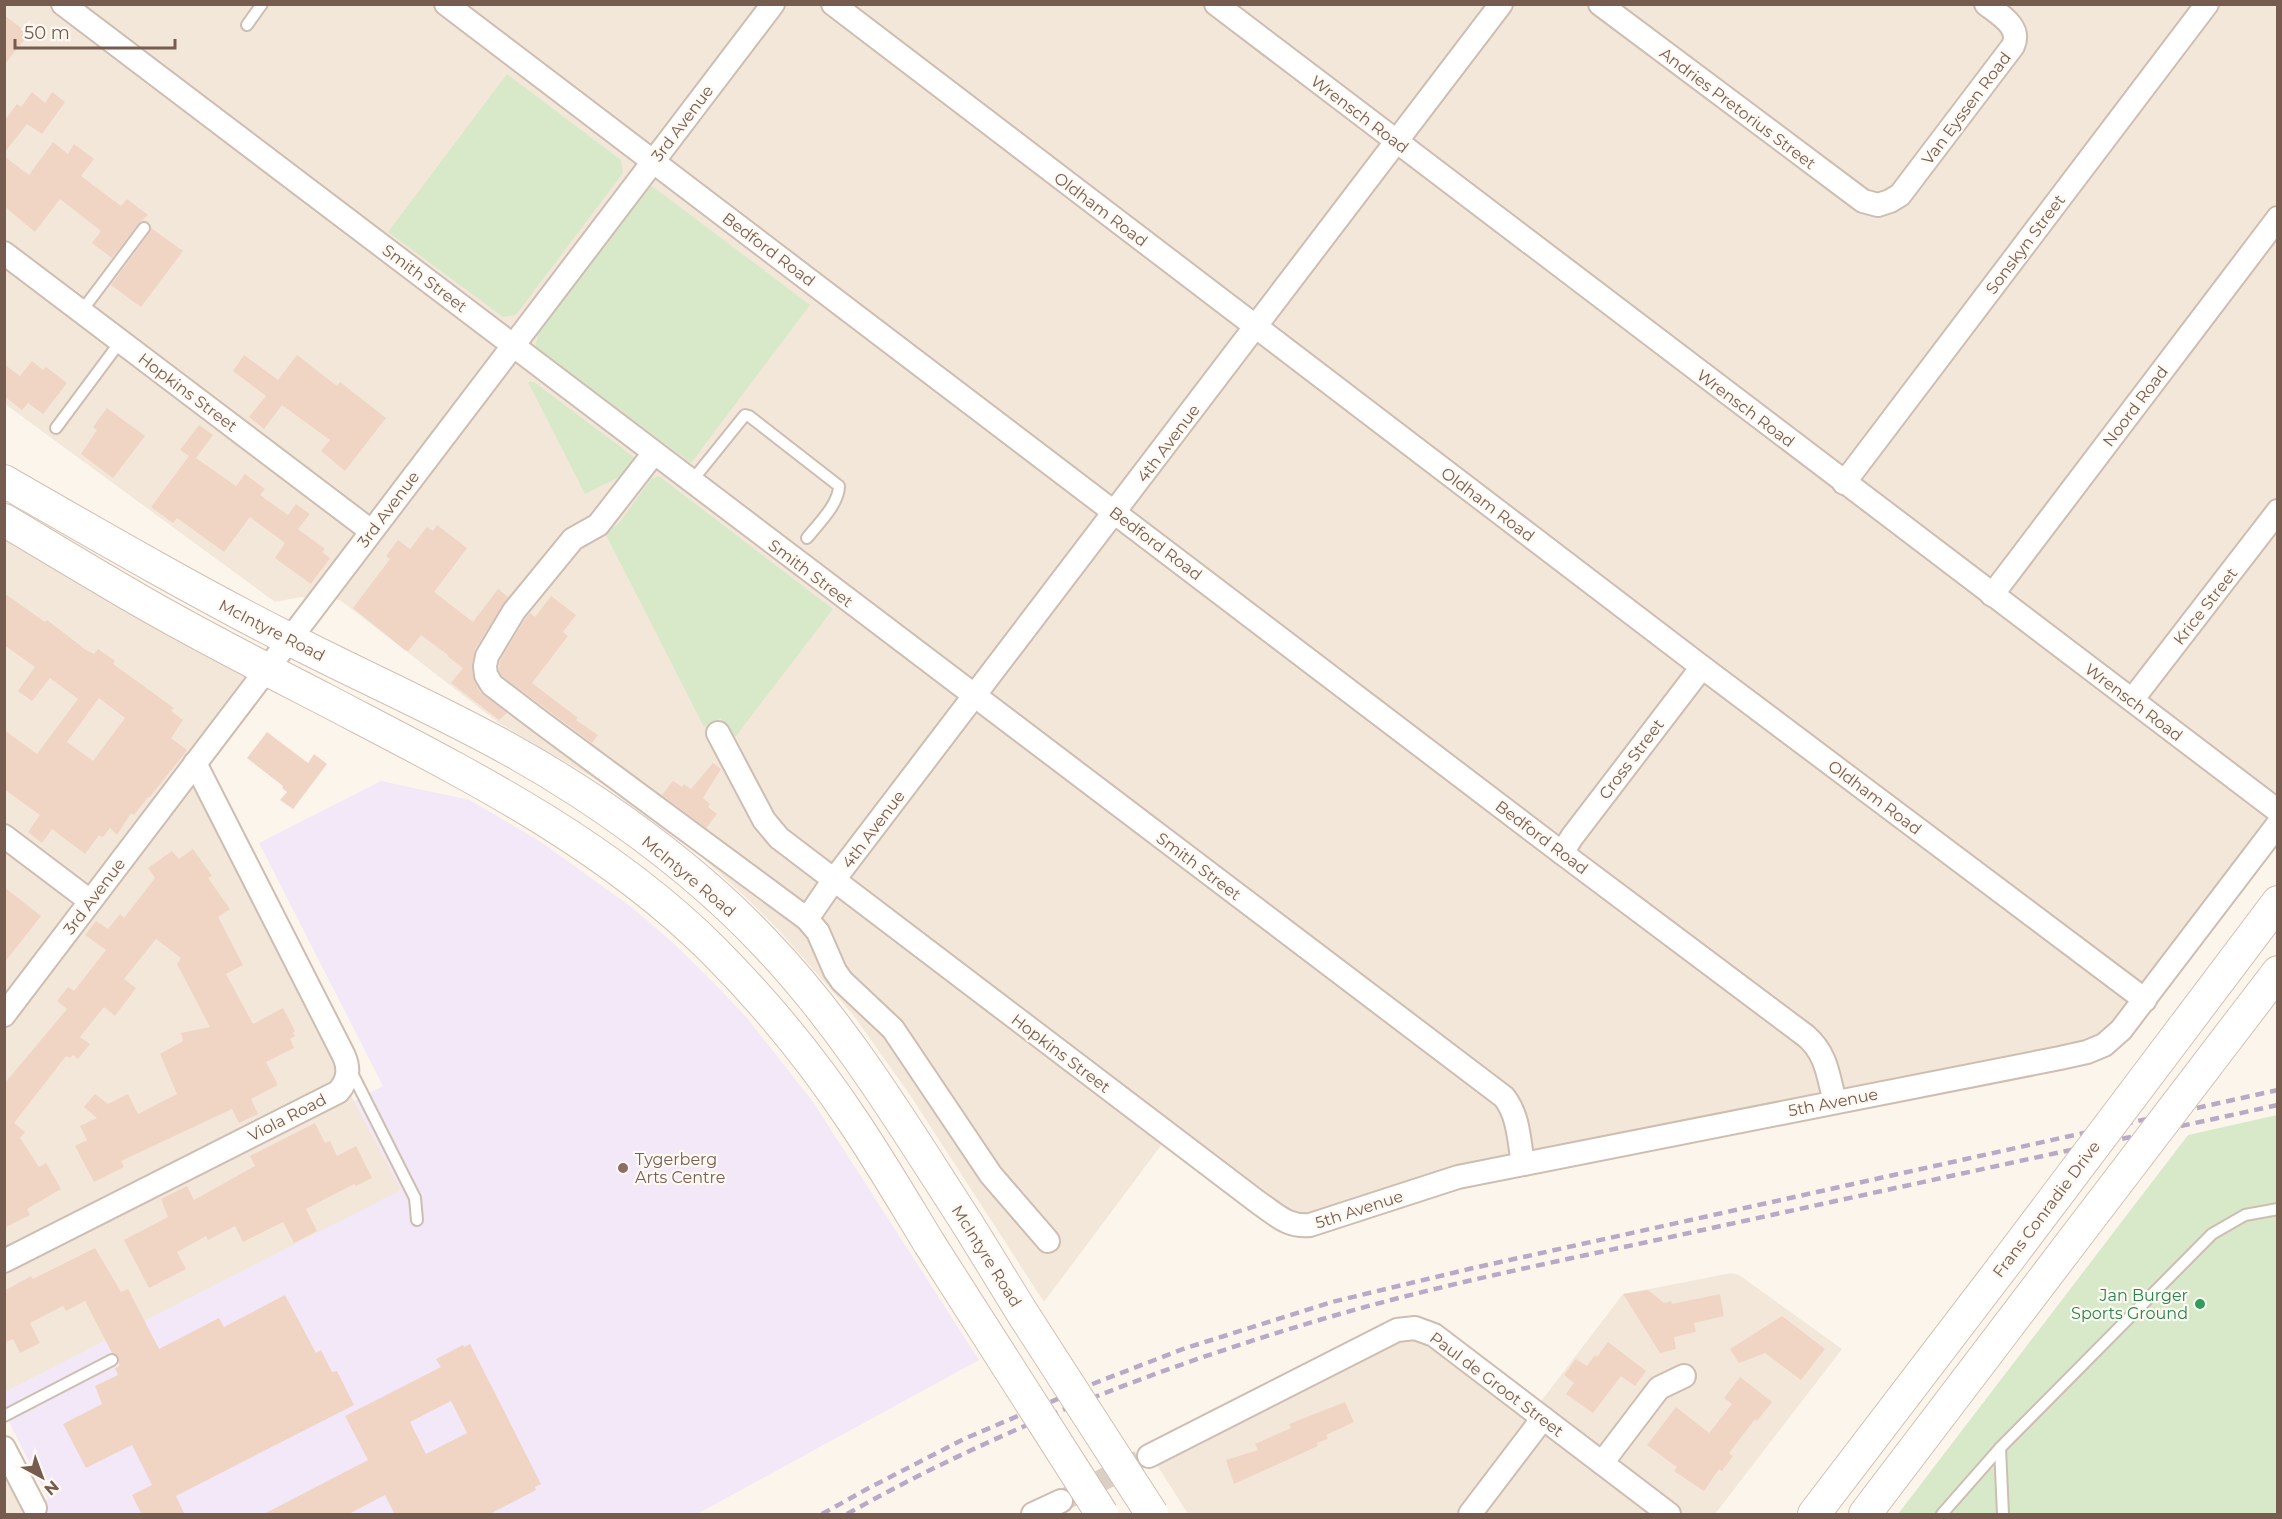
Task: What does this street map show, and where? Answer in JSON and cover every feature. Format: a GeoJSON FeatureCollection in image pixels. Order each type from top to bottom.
{"type":"FeatureCollection","features":[{"type":"Feature","properties":{"kind":"main road","name":"McIntyre Road"},"geometry":{"type":"LineString","coordinates":[[4,480],[170,576],[289,639],[505,747],[578,791],[679,864],[762,939],[839,1030],[967,1223],[1152,1515]]}},
{"type":"Feature","properties":{"kind":"main road"},"geometry":{"type":"LineString","coordinates":[[4,520],[146,604],[542,817],[603,859],[672,913],[758,997],[798,1045],[852,1120],[1102,1515]]}},
{"type":"Feature","properties":{"kind":"main road","name":"Frans Conradie Drive"},"geometry":{"type":"LineString","coordinates":[[1814,1515],[2277,902]]}},
{"type":"Feature","properties":{"kind":"main road"},"geometry":{"type":"LineString","coordinates":[[1864,1515],[2277,972]]}},
{"type":"Feature","properties":{"kind":"street","name":"Smith Street"},"geometry":{"type":"LineString","coordinates":[[63,4],[1504,1097],[1516,1117],[1523,1164]]}},
{"type":"Feature","properties":{"kind":"street","name":"Bedford Road"},"geometry":{"type":"LineString","coordinates":[[447,4],[1562,853],[1806,1036],[1816,1044],[1823,1055],[1835,1102]]}},
{"type":"Feature","properties":{"kind":"street","name":"3rd Avenue"},"geometry":{"type":"LineString","coordinates":[[4,1015],[773,4]]}},
{"type":"Feature","properties":{"kind":"street","name":"Oldham Road"},"geometry":{"type":"LineString","coordinates":[[833,4],[1702,667],[2145,1000]]}},
{"type":"Feature","properties":{"kind":"street","name":"Wrensch Road"},"geometry":{"type":"LineString","coordinates":[[1216,4],[2277,811]]}},
{"type":"Feature","properties":{"kind":"street","name":"Andries Pretorius Street"},"geometry":{"type":"LineString","coordinates":[[1600,4],[1847,190],[1863,201],[1878,205]]}},
{"type":"Feature","properties":{"kind":"street","name":"Van Eyssen Road"},"geometry":{"type":"LineString","coordinates":[[1878,205],[1900,195],[2013,46],[2016,39],[2014,28],[1986,4]]}},
{"type":"Feature","properties":{"kind":"street","name":"Sonskyn Street"},"geometry":{"type":"LineString","coordinates":[[1844,483],[2207,4]]}},
{"type":"Feature","properties":{"kind":"street","name":"4th Avenue"},"geometry":{"type":"LineString","coordinates":[[807,919],[833,880],[1396,142],[1493,8]]}},
{"type":"Feature","properties":{"kind":"street","name":"Noord Road"},"geometry":{"type":"LineString","coordinates":[[1992,594],[2277,218]]}},
{"type":"Feature","properties":{"kind":"street","name":"Hopkins Street"},"geometry":{"type":"LineString","coordinates":[[4,253],[371,531]]}},
{"type":"Feature","properties":{"kind":"street"},"geometry":{"type":"LineString","coordinates":[[654,453],[598,525],[573,540],[514,611],[487,656],[486,675],[492,685],[525,711],[807,919],[818,932],[835,971],[842,981],[893,1029],[991,1175],[1048,1241]]}},
{"type":"Feature","properties":{"kind":"street","name":"Krice Street"},"geometry":{"type":"LineString","coordinates":[[2132,700],[2277,514]]}},
{"type":"Feature","properties":{"kind":"street","name":"Cross Street"},"geometry":{"type":"LineString","coordinates":[[1562,853],[1702,667]]}},
{"type":"Feature","properties":{"kind":"street","name":"Hopkins Street"},"geometry":{"type":"LineString","coordinates":[[718,734],[770,829],[779,838],[1289,1224]]}},
{"type":"Feature","properties":{"kind":"street","name":"Viola Road"},"geometry":{"type":"LineString","coordinates":[[4,1261],[338,1092],[348,1073],[344,1056],[195,763]]}},
{"type":"Feature","properties":{"kind":"street","name":"5th Avenue"},"geometry":{"type":"LineString","coordinates":[[1289,1224],[1310,1226],[1458,1177],[2087,1052],[2112,1039],[2145,1000],[2277,824]]}},
{"type":"Feature","properties":{"kind":"street"},"geometry":{"type":"LineString","coordinates":[[4,836],[90,901]]}},
{"type":"Feature","properties":{"kind":"street","name":"Paul de Groot Street"},"geometry":{"type":"LineString","coordinates":[[1149,1456],[1388,1334],[1406,1328],[1425,1330],[1669,1515]]}},
{"type":"Feature","properties":{"kind":"street"},"geometry":{"type":"LineString","coordinates":[[1602,1463],[1659,1388],[1684,1376]]}},
{"type":"Feature","properties":{"kind":"street"},"geometry":{"type":"LineString","coordinates":[[1470,1515],[1543,1418]]}},
{"type":"Feature","properties":{"kind":"street"},"geometry":{"type":"LineString","coordinates":[[4,1448],[36,1511]]}},
{"type":"Feature","properties":{"kind":"street"},"geometry":{"type":"LineString","coordinates":[[1033,1515],[1061,1501]]}},
{"type":"Feature","properties":{"kind":"lane"},"geometry":{"type":"LineString","coordinates":[[248,25],[262,4]]}},
{"type":"Feature","properties":{"kind":"lane"},"geometry":{"type":"LineString","coordinates":[[81,312],[144,228]]}},
{"type":"Feature","properties":{"kind":"lane"},"geometry":{"type":"LineString","coordinates":[[56,428],[120,342]]}},
{"type":"Feature","properties":{"kind":"lane"},"geometry":{"type":"LineString","coordinates":[[691,482],[735,425],[745,416],[749,416],[838,486],[838,494],[833,503],[807,538]]}},
{"type":"Feature","properties":{"kind":"lane"},"geometry":{"type":"LineString","coordinates":[[344,1056],[415,1198],[417,1220]]}},
{"type":"Feature","properties":{"kind":"lane"},"geometry":{"type":"LineString","coordinates":[[1942,1515],[2000,1448],[2212,1233],[2245,1215],[2277,1209]]}},
{"type":"Feature","properties":{"kind":"lane"},"geometry":{"type":"LineString","coordinates":[[4,1416],[111,1360]]}},
{"type":"Feature","properties":{"kind":"lane"},"geometry":{"type":"LineString","coordinates":[[2000,1448],[2003,1515]]}},
{"type":"Feature","properties":{"kind":"shaded area"},"geometry":{"type":"Polygon","coordinates":[[[5,5],[2277,5],[2277,827],[2113,1040],[1457,1179],[1309,1227],[1168,1136],[1044,1302],[910,1095],[854,1016],[777,928],[694,850],[632,803],[499,723],[340,600],[301,597],[275,602],[5,404],[5,5]]]}},
{"type":"Feature","properties":{"kind":"shaded area"},"geometry":{"type":"Polygon","coordinates":[[[5,522],[267,671],[195,765],[344,1082],[402,1190],[5,1392],[5,522]]]}},
{"type":"Feature","properties":{"kind":"shaded area","name":"Tygerberg Arts Centre"},"geometry":{"type":"Polygon","coordinates":[[[381,781],[470,800],[541,842],[630,906],[671,941],[747,1018],[813,1102],[979,1360],[697,1514],[18,1514],[48,1499],[5,1414],[5,1392],[401,1190],[354,1101],[383,1086],[259,843],[381,781]]]}},
{"type":"Feature","properties":{"kind":"shaded area"},"geometry":{"type":"Polygon","coordinates":[[[1732,1273],[1739,1275],[1842,1349],[1715,1514],[1188,1514],[1152,1457],[1412,1329],[1532,1413],[1623,1294],[1732,1273]]]}},
{"type":"Feature","properties":{"kind":"shaded area"},"geometry":{"type":"Polygon","coordinates":[[[4,1453],[32,1507],[18,1514],[5,1514],[4,1453]]]}},
{"type":"Feature","properties":{"kind":"green space"},"geometry":{"type":"Polygon","coordinates":[[[507,74],[621,160],[623,173],[516,315],[503,317],[388,232],[507,74]]]}},
{"type":"Feature","properties":{"kind":"green space"},"geometry":{"type":"Polygon","coordinates":[[[652,186],[810,305],[691,463],[535,347],[539,330],[647,188],[652,186]]]}},
{"type":"Feature","properties":{"kind":"green space"},"geometry":{"type":"Polygon","coordinates":[[[528,382],[534,382],[634,457],[634,465],[625,474],[585,494],[528,382]]]}},
{"type":"Feature","properties":{"kind":"green space"},"geometry":{"type":"Polygon","coordinates":[[[659,476],[833,609],[736,736],[732,737],[721,718],[704,727],[605,533],[619,523],[651,479],[659,476]]]}},
{"type":"Feature","properties":{"kind":"green space","name":"Jan Burger Sports Ground"},"geometry":{"type":"Polygon","coordinates":[[[2277,1115],[2277,1514],[1898,1514],[2188,1135],[2277,1115]]]}},
{"type":"Feature","properties":{"kind":"building"},"geometry":{"type":"Polygon","coordinates":[[[4,15],[29,34],[4,65],[4,15]]]}},
{"type":"Feature","properties":{"kind":"building"},"geometry":{"type":"Polygon","coordinates":[[[32,92],[45,103],[52,92],[65,102],[42,134],[27,124],[4,153],[4,121],[17,104],[21,107],[32,92]]]}},
{"type":"Feature","properties":{"kind":"building"},"geometry":{"type":"Polygon","coordinates":[[[53,142],[68,154],[74,144],[94,159],[81,176],[121,206],[127,199],[148,215],[138,224],[112,258],[92,243],[101,231],[60,199],[35,232],[4,206],[4,156],[29,175],[53,142]]]}},
{"type":"Feature","properties":{"kind":"building"},"geometry":{"type":"Polygon","coordinates":[[[151,228],[183,251],[141,307],[111,285],[151,228]]]}},
{"type":"Feature","properties":{"kind":"building"},"geometry":{"type":"Polygon","coordinates":[[[244,355],[278,380],[297,355],[337,386],[340,382],[386,418],[345,471],[321,451],[330,440],[282,405],[264,429],[249,417],[266,396],[233,371],[244,355]]]}},
{"type":"Feature","properties":{"kind":"building"},"geometry":{"type":"Polygon","coordinates":[[[32,361],[43,370],[46,367],[67,383],[43,414],[28,403],[22,410],[4,396],[4,364],[20,376],[32,361]]]}},
{"type":"Feature","properties":{"kind":"building"},"geometry":{"type":"Polygon","coordinates":[[[107,408],[145,436],[113,478],[81,454],[97,430],[93,427],[107,408]]]}},
{"type":"Feature","properties":{"kind":"building"},"geometry":{"type":"Polygon","coordinates":[[[199,425],[213,435],[196,458],[236,486],[245,474],[265,489],[260,495],[288,515],[296,504],[310,514],[298,529],[325,549],[322,552],[330,558],[311,584],[275,558],[285,543],[250,517],[224,552],[177,518],[173,523],[151,507],[189,456],[180,450],[199,425]]]}},
{"type":"Feature","properties":{"kind":"building"},"geometry":{"type":"Polygon","coordinates":[[[437,525],[467,548],[434,592],[473,622],[498,589],[508,597],[475,649],[472,664],[473,677],[480,692],[507,713],[499,720],[451,683],[463,668],[448,655],[421,635],[408,651],[405,650],[353,608],[390,559],[386,556],[398,540],[410,549],[427,527],[433,531],[437,525]]]}},
{"type":"Feature","properties":{"kind":"building"},"geometry":{"type":"Polygon","coordinates":[[[4,593],[45,622],[47,620],[86,650],[94,654],[98,649],[115,661],[113,664],[174,708],[171,711],[183,720],[171,738],[187,750],[134,815],[131,813],[117,835],[110,828],[103,837],[99,835],[85,854],[52,829],[42,843],[28,832],[40,815],[4,789],[4,730],[37,754],[78,699],[50,678],[32,701],[18,691],[35,667],[4,645],[4,593]],[[99,698],[67,742],[93,761],[125,718],[99,698]]]}},
{"type":"Feature","properties":{"kind":"building"},"geometry":{"type":"Polygon","coordinates":[[[551,596],[576,615],[563,632],[568,636],[532,683],[578,718],[576,720],[598,735],[592,743],[502,676],[499,671],[500,661],[525,619],[530,613],[535,617],[551,596]]]}},
{"type":"Feature","properties":{"kind":"building"},"geometry":{"type":"Polygon","coordinates":[[[267,732],[308,763],[314,754],[327,764],[293,809],[280,800],[287,792],[282,788],[283,786],[247,758],[267,732]]]}},
{"type":"Feature","properties":{"kind":"building"},"geometry":{"type":"Polygon","coordinates":[[[713,763],[721,769],[703,798],[710,804],[708,807],[717,814],[706,828],[662,795],[673,781],[682,787],[684,784],[691,789],[713,763]]]}},
{"type":"Feature","properties":{"kind":"building"},"geometry":{"type":"Polygon","coordinates":[[[193,849],[212,876],[208,878],[230,909],[218,917],[243,965],[226,974],[253,1024],[283,1008],[295,1031],[293,1033],[295,1036],[290,1039],[294,1048],[266,1062],[278,1085],[251,1099],[258,1114],[239,1123],[232,1109],[121,1161],[124,1167],[94,1182],[75,1146],[87,1140],[80,1126],[97,1118],[84,1107],[95,1094],[108,1104],[128,1094],[138,1114],[177,1094],[160,1054],[183,1041],[181,1033],[210,1027],[177,964],[181,958],[156,939],[124,979],[136,988],[115,1016],[104,1007],[80,1037],[90,1044],[78,1059],[73,1055],[70,1058],[66,1056],[14,1123],[25,1132],[20,1138],[39,1167],[46,1163],[61,1189],[27,1209],[30,1215],[4,1228],[4,1084],[67,1009],[57,1001],[68,987],[74,991],[106,950],[85,935],[96,921],[108,929],[120,914],[124,918],[155,878],[148,868],[172,851],[179,859],[193,849]]]}},
{"type":"Feature","properties":{"kind":"building"},"geometry":{"type":"Polygon","coordinates":[[[4,887],[41,916],[4,963],[4,887]]]}},
{"type":"Feature","properties":{"kind":"building"},"geometry":{"type":"Polygon","coordinates":[[[315,1123],[325,1143],[330,1141],[337,1156],[356,1146],[372,1178],[356,1186],[354,1184],[306,1209],[317,1231],[294,1243],[283,1222],[243,1242],[235,1226],[208,1240],[206,1236],[177,1252],[186,1269],[149,1288],[124,1240],[168,1217],[161,1199],[187,1186],[194,1200],[255,1166],[250,1156],[315,1123]]]}},
{"type":"Feature","properties":{"kind":"building"},"geometry":{"type":"Polygon","coordinates":[[[95,1248],[121,1292],[128,1289],[159,1349],[219,1318],[224,1327],[285,1295],[316,1353],[321,1350],[332,1372],[337,1371],[354,1405],[176,1496],[185,1515],[142,1515],[132,1495],[152,1485],[132,1445],[86,1468],[63,1424],[102,1404],[95,1386],[118,1375],[115,1368],[119,1366],[119,1357],[112,1353],[85,1301],[66,1311],[63,1306],[30,1323],[40,1343],[20,1353],[13,1339],[4,1343],[4,1291],[31,1276],[33,1279],[95,1248]]]}},
{"type":"Feature","properties":{"kind":"building"},"geometry":{"type":"Polygon","coordinates":[[[1648,1290],[1664,1303],[1671,1301],[1672,1304],[1720,1294],[1724,1316],[1694,1323],[1696,1332],[1674,1337],[1676,1349],[1660,1353],[1623,1294],[1648,1290]]]}},
{"type":"Feature","properties":{"kind":"building"},"geometry":{"type":"Polygon","coordinates":[[[1782,1316],[1825,1349],[1801,1380],[1765,1353],[1739,1363],[1730,1349],[1782,1316]]]}},
{"type":"Feature","properties":{"kind":"building"},"geometry":{"type":"Polygon","coordinates":[[[1608,1342],[1646,1371],[1635,1386],[1621,1376],[1593,1413],[1566,1394],[1574,1383],[1564,1375],[1576,1359],[1587,1366],[1608,1342]]]}},
{"type":"Feature","properties":{"kind":"building"},"geometry":{"type":"Polygon","coordinates":[[[470,1344],[541,1484],[535,1487],[536,1490],[488,1515],[395,1515],[385,1495],[347,1515],[262,1515],[368,1460],[345,1416],[441,1367],[436,1359],[463,1345],[464,1347],[470,1344]],[[451,1401],[410,1422],[426,1454],[467,1433],[451,1401]]]}},
{"type":"Feature","properties":{"kind":"building"},"geometry":{"type":"Polygon","coordinates":[[[1740,1377],[1772,1402],[1757,1421],[1755,1419],[1729,1453],[1733,1456],[1722,1471],[1719,1469],[1704,1491],[1674,1471],[1677,1467],[1647,1445],[1676,1407],[1709,1433],[1732,1404],[1724,1398],[1740,1377]]]}},
{"type":"Feature","properties":{"kind":"building"},"geometry":{"type":"Polygon","coordinates":[[[1345,1402],[1354,1422],[1326,1435],[1328,1439],[1317,1443],[1318,1446],[1234,1484],[1226,1460],[1258,1450],[1255,1444],[1291,1428],[1289,1424],[1345,1402]]]}},
{"type":"Feature","properties":{"kind":"tunnel"},"geometry":{"type":"LineString","coordinates":[[1061,1501],[1149,1456]]}},
{"type":"Feature","properties":{"kind":"railway"},"geometry":{"type":"LineString","coordinates":[[822,1514],[964,1439],[1095,1383],[1183,1349],[1332,1302],[1469,1269],[2278,1090]]}},
{"type":"Feature","properties":{"kind":"railway"},"geometry":{"type":"LineString","coordinates":[[847,1514],[964,1454],[1084,1401],[1270,1335],[1378,1303],[1515,1271],[2278,1105]]}},
{"type":"Feature","properties":{"kind":"place","name":"Tygerberg Arts Centre"},"geometry":{"type":"Point","coordinates":[623,1168]}},
{"type":"Feature","properties":{"kind":"place","name":"Jan Burger Sports Ground"},"geometry":{"type":"Point","coordinates":[2200,1304]}}]}
